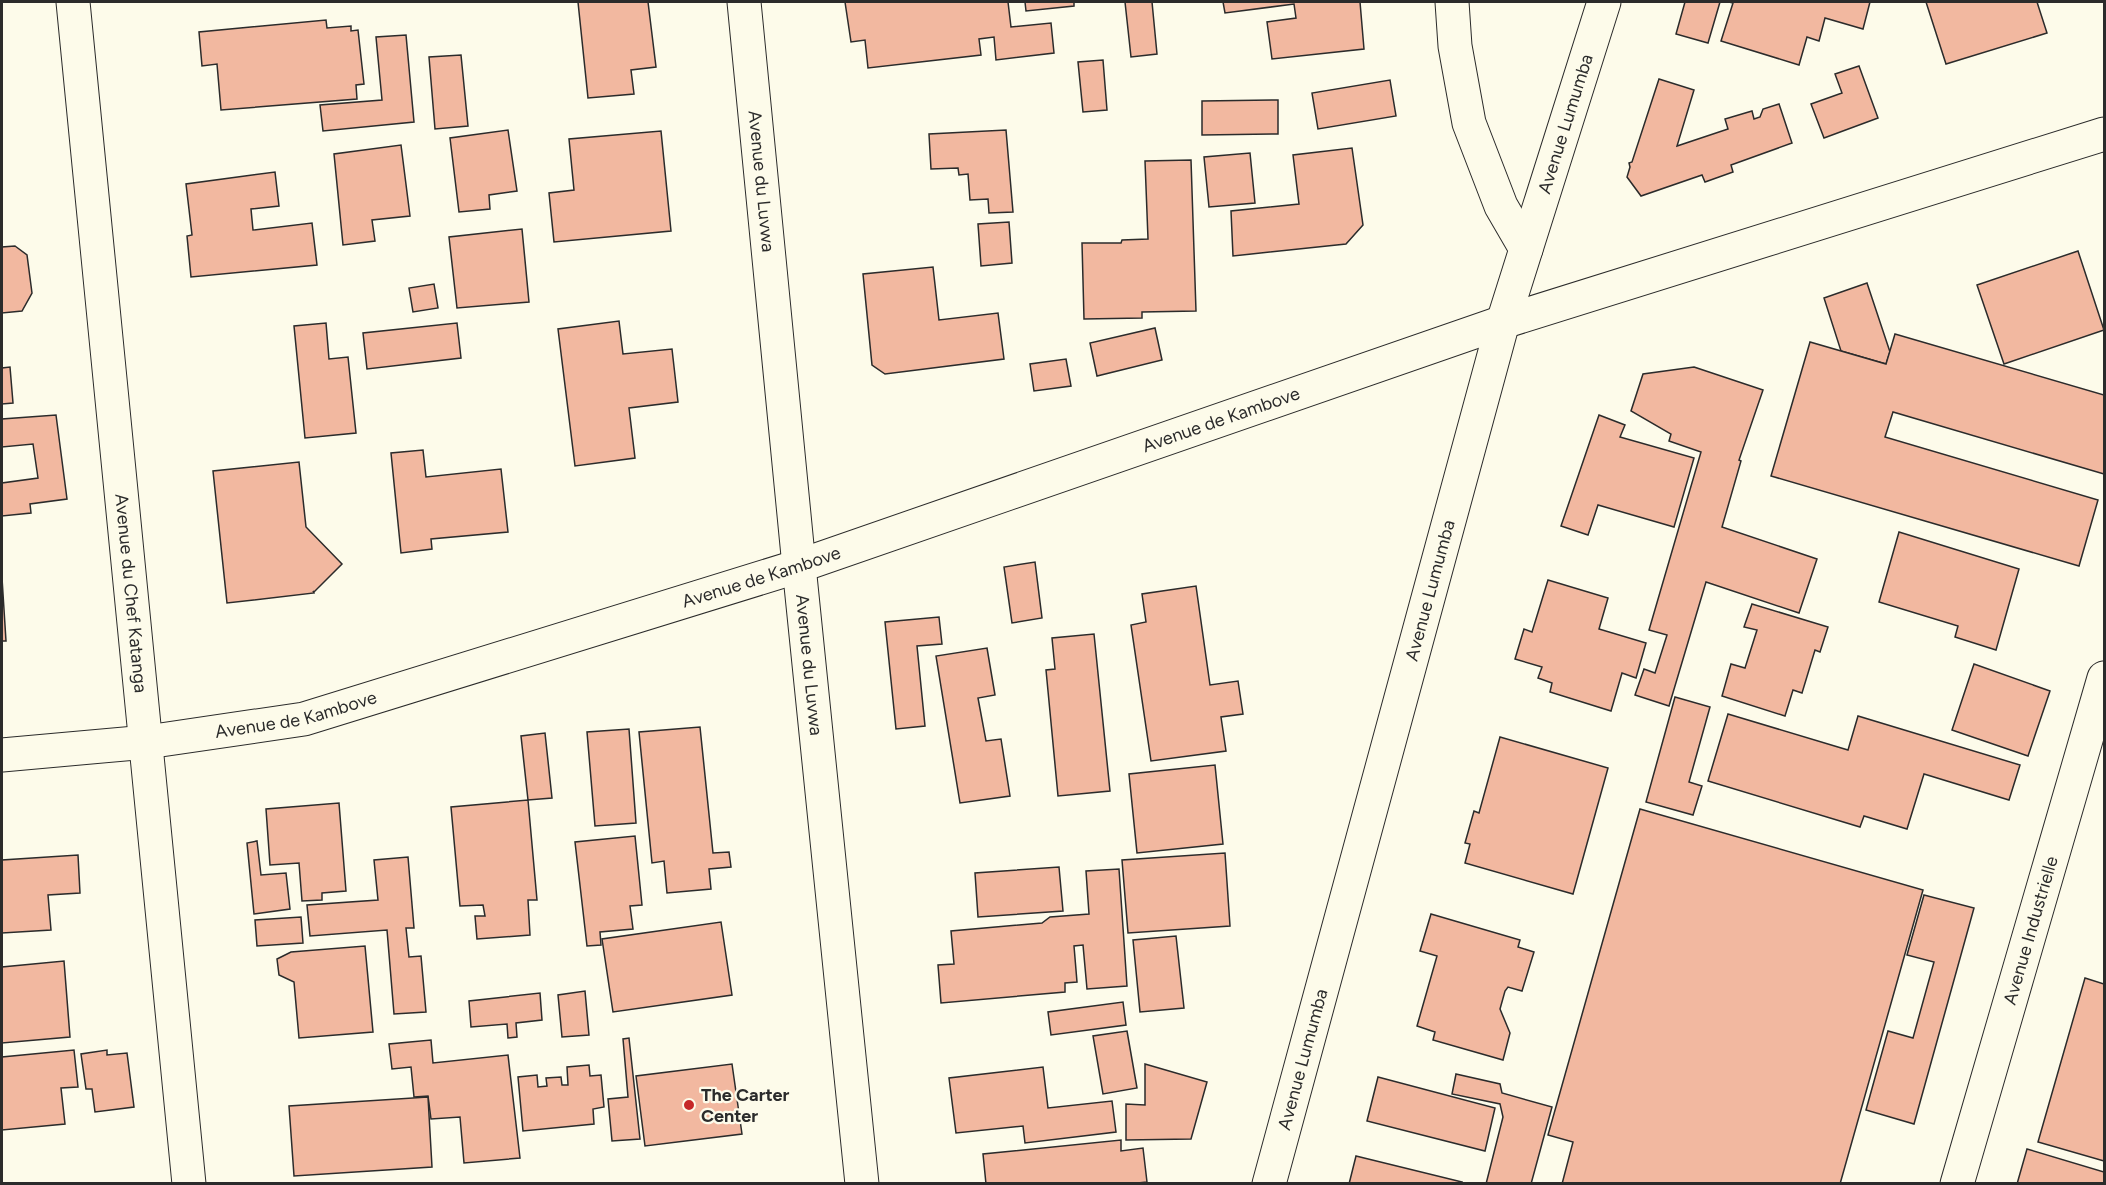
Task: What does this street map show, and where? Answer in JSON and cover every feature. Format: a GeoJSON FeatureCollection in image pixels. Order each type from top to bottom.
{"type":"FeatureCollection","features":[{"type":"Feature","properties":{"kind":"main road","name":"Avenue du Chef Katanga"},"geometry":{"type":"LineString","coordinates":[[73,2],[189,1184]]}},
{"type":"Feature","properties":{"kind":"main road","name":"Avenue du Luvwa"},"geometry":{"type":"LineString","coordinates":[[744,2],[862,1184]]}},
{"type":"Feature","properties":{"kind":"main road"},"geometry":{"type":"LineString","coordinates":[[1452,2],[1455,46],[1469,123],[1501,206],[1526,249]]}},
{"type":"Feature","properties":{"kind":"main road","name":"Avenue Lumumba"},"geometry":{"type":"LineString","coordinates":[[1269,1184],[1503,322],[1604,2]]}},
{"type":"Feature","properties":{"kind":"main road","name":"Avenue de Kambove"},"geometry":{"type":"LineString","coordinates":[[2,755],[147,742],[304,719],[799,566],[1503,322],[2104,134]]}},
{"type":"Feature","properties":{"kind":"main road","name":"Avenue Industrielle"},"geometry":{"type":"LineString","coordinates":[[1957,1184],[2104,678]]}},
{"type":"Feature","properties":{"kind":"building"},"geometry":{"type":"Polygon","coordinates":[[[578,2],[648,2],[656,67],[631,70],[634,94],[588,98],[578,2]]]}},
{"type":"Feature","properties":{"kind":"building"},"geometry":{"type":"Polygon","coordinates":[[[845,2],[1008,2],[1011,27],[1051,23],[1054,53],[996,60],[994,37],[979,39],[981,55],[868,68],[865,40],[851,42],[845,2]]]}},
{"type":"Feature","properties":{"kind":"building"},"geometry":{"type":"Polygon","coordinates":[[[1025,2],[1074,2],[1074,6],[1026,11],[1025,2]]]}},
{"type":"Feature","properties":{"kind":"building"},"geometry":{"type":"Polygon","coordinates":[[[1125,2],[1152,2],[1157,54],[1131,57],[1125,2]]]}},
{"type":"Feature","properties":{"kind":"building"},"geometry":{"type":"Polygon","coordinates":[[[1223,2],[1360,2],[1364,49],[1272,59],[1267,22],[1296,18],[1294,4],[1225,13],[1223,2]]]}},
{"type":"Feature","properties":{"kind":"building"},"geometry":{"type":"Polygon","coordinates":[[[1685,2],[1720,2],[1708,43],[1676,34],[1685,2]]]}},
{"type":"Feature","properties":{"kind":"building"},"geometry":{"type":"Polygon","coordinates":[[[1729,2],[1870,2],[1863,29],[1825,18],[1819,41],[1807,37],[1799,65],[1721,41],[1733,3],[1729,2]]]}},
{"type":"Feature","properties":{"kind":"building"},"geometry":{"type":"Polygon","coordinates":[[[1926,2],[2037,2],[2047,33],[1946,64],[1926,2]]]}},
{"type":"Feature","properties":{"kind":"building"},"geometry":{"type":"Polygon","coordinates":[[[326,20],[327,28],[351,26],[351,31],[358,30],[364,84],[356,85],[357,99],[221,110],[217,64],[202,66],[199,32],[326,20]]]}},
{"type":"Feature","properties":{"kind":"building"},"geometry":{"type":"Polygon","coordinates":[[[406,35],[414,122],[323,131],[320,105],[382,100],[376,37],[406,35]]]}},
{"type":"Feature","properties":{"kind":"building"},"geometry":{"type":"Polygon","coordinates":[[[461,55],[468,126],[435,129],[429,57],[461,55]]]}},
{"type":"Feature","properties":{"kind":"building"},"geometry":{"type":"Polygon","coordinates":[[[1103,60],[1107,110],[1083,112],[1078,62],[1103,60]]]}},
{"type":"Feature","properties":{"kind":"building"},"geometry":{"type":"Polygon","coordinates":[[[1859,66],[1878,118],[1824,138],[1811,104],[1842,93],[1835,74],[1859,66]]]}},
{"type":"Feature","properties":{"kind":"building"},"geometry":{"type":"Polygon","coordinates":[[[1659,79],[1694,90],[1677,146],[1728,129],[1725,119],[1752,111],[1754,119],[1760,117],[1763,109],[1779,104],[1792,143],[1731,165],[1733,172],[1705,182],[1702,175],[1641,196],[1627,177],[1629,163],[1632,162],[1659,79]]]}},
{"type":"Feature","properties":{"kind":"building"},"geometry":{"type":"Polygon","coordinates":[[[1390,80],[1396,116],[1318,129],[1312,93],[1390,80]]]}},
{"type":"Feature","properties":{"kind":"building"},"geometry":{"type":"Polygon","coordinates":[[[1278,100],[1278,134],[1202,135],[1202,101],[1278,100]]]}},
{"type":"Feature","properties":{"kind":"building"},"geometry":{"type":"Polygon","coordinates":[[[508,130],[517,191],[489,195],[490,209],[459,212],[450,138],[508,130]]]}},
{"type":"Feature","properties":{"kind":"building"},"geometry":{"type":"Polygon","coordinates":[[[1006,130],[1013,212],[989,213],[988,199],[970,200],[968,174],[959,175],[958,168],[931,169],[929,134],[1006,130]]]}},
{"type":"Feature","properties":{"kind":"building"},"geometry":{"type":"Polygon","coordinates":[[[661,131],[671,231],[554,242],[549,193],[574,190],[569,139],[661,131]]]}},
{"type":"Feature","properties":{"kind":"building"},"geometry":{"type":"Polygon","coordinates":[[[401,145],[410,216],[372,220],[375,241],[343,245],[334,154],[401,145]]]}},
{"type":"Feature","properties":{"kind":"building"},"geometry":{"type":"Polygon","coordinates":[[[1352,148],[1363,225],[1346,244],[1233,256],[1231,211],[1299,204],[1293,155],[1352,148]]]}},
{"type":"Feature","properties":{"kind":"building"},"geometry":{"type":"Polygon","coordinates":[[[1250,153],[1255,203],[1209,207],[1204,157],[1250,153]]]}},
{"type":"Feature","properties":{"kind":"building"},"geometry":{"type":"Polygon","coordinates":[[[1191,160],[1196,311],[1142,312],[1142,318],[1084,319],[1082,243],[1121,243],[1122,240],[1148,239],[1145,161],[1191,160]]]}},
{"type":"Feature","properties":{"kind":"building"},"geometry":{"type":"Polygon","coordinates":[[[275,172],[279,206],[251,209],[253,230],[312,223],[317,265],[191,277],[187,236],[192,235],[186,184],[275,172]]]}},
{"type":"Feature","properties":{"kind":"building"},"geometry":{"type":"Polygon","coordinates":[[[1009,222],[1012,263],[981,266],[978,224],[1009,222]]]}},
{"type":"Feature","properties":{"kind":"building"},"geometry":{"type":"Polygon","coordinates":[[[522,229],[529,302],[457,308],[449,237],[522,229]]]}},
{"type":"Feature","properties":{"kind":"building"},"geometry":{"type":"Polygon","coordinates":[[[15,246],[27,255],[32,293],[22,311],[2,313],[2,247],[15,246]]]}},
{"type":"Feature","properties":{"kind":"building"},"geometry":{"type":"Polygon","coordinates":[[[2078,251],[2104,330],[2004,364],[1977,285],[2078,251]]]}},
{"type":"Feature","properties":{"kind":"building"},"geometry":{"type":"Polygon","coordinates":[[[933,267],[939,320],[998,313],[1004,359],[885,374],[872,365],[863,274],[933,267]]]}},
{"type":"Feature","properties":{"kind":"building"},"geometry":{"type":"Polygon","coordinates":[[[1867,283],[1890,352],[1886,364],[1841,351],[1824,298],[1867,283]]]}},
{"type":"Feature","properties":{"kind":"building"},"geometry":{"type":"Polygon","coordinates":[[[434,284],[438,308],[413,312],[409,288],[434,284]]]}},
{"type":"Feature","properties":{"kind":"building"},"geometry":{"type":"Polygon","coordinates":[[[619,321],[623,354],[672,349],[678,402],[629,408],[635,458],[575,466],[558,329],[619,321]]]}},
{"type":"Feature","properties":{"kind":"building"},"geometry":{"type":"Polygon","coordinates":[[[326,323],[329,359],[348,357],[356,433],[305,438],[294,326],[326,323]]]}},
{"type":"Feature","properties":{"kind":"building"},"geometry":{"type":"Polygon","coordinates":[[[457,323],[461,358],[367,369],[363,333],[457,323]]]}},
{"type":"Feature","properties":{"kind":"building"},"geometry":{"type":"Polygon","coordinates":[[[1155,328],[1162,360],[1097,376],[1090,343],[1155,328]]]}},
{"type":"Feature","properties":{"kind":"building"},"geometry":{"type":"Polygon","coordinates":[[[1895,334],[2104,395],[2104,474],[1893,412],[1885,437],[2098,500],[2079,566],[1771,476],[1810,342],[1886,364],[1895,334]]]}},
{"type":"Feature","properties":{"kind":"building"},"geometry":{"type":"Polygon","coordinates":[[[1066,359],[1071,386],[1034,391],[1030,364],[1066,359]]]}},
{"type":"Feature","properties":{"kind":"building"},"geometry":{"type":"Polygon","coordinates":[[[10,367],[13,403],[2,404],[2,368],[10,367]]]}},
{"type":"Feature","properties":{"kind":"building"},"geometry":{"type":"Polygon","coordinates":[[[1694,367],[1763,390],[1739,460],[1741,461],[1722,527],[1817,559],[1799,613],[1706,582],[1669,706],[1635,695],[1644,669],[1655,673],[1667,635],[1649,630],[1701,452],[1669,441],[1671,434],[1631,411],[1643,374],[1694,367]]]}},
{"type":"Feature","properties":{"kind":"building"},"geometry":{"type":"Polygon","coordinates":[[[56,415],[67,499],[30,504],[31,513],[2,516],[2,483],[38,478],[33,444],[2,447],[2,419],[56,415]]]}},
{"type":"Feature","properties":{"kind":"building"},"geometry":{"type":"Polygon","coordinates":[[[1599,415],[1625,425],[1620,437],[1694,458],[1674,527],[1598,505],[1588,535],[1561,526],[1599,415]]]}},
{"type":"Feature","properties":{"kind":"building"},"geometry":{"type":"Polygon","coordinates":[[[423,450],[426,477],[501,469],[508,532],[431,539],[432,549],[401,553],[391,453],[423,450]]]}},
{"type":"Feature","properties":{"kind":"building"},"geometry":{"type":"Polygon","coordinates":[[[299,462],[306,527],[342,564],[313,591],[314,593],[227,603],[213,471],[299,462]]]}},
{"type":"Feature","properties":{"kind":"building"},"geometry":{"type":"Polygon","coordinates":[[[1899,532],[2019,569],[1996,650],[1955,637],[1958,626],[1879,602],[1899,532]]]}},
{"type":"Feature","properties":{"kind":"building"},"geometry":{"type":"Polygon","coordinates":[[[1035,562],[1042,618],[1012,623],[1004,567],[1035,562]]]}},
{"type":"Feature","properties":{"kind":"building"},"geometry":{"type":"Polygon","coordinates":[[[2,578],[6,641],[2,641],[2,578]]]}},
{"type":"Feature","properties":{"kind":"building"},"geometry":{"type":"Polygon","coordinates":[[[1548,580],[1608,598],[1599,629],[1646,643],[1636,678],[1622,673],[1611,711],[1550,692],[1552,683],[1538,678],[1542,667],[1515,659],[1524,629],[1532,632],[1548,580]]]}},
{"type":"Feature","properties":{"kind":"building"},"geometry":{"type":"Polygon","coordinates":[[[1196,586],[1210,685],[1238,681],[1243,714],[1221,717],[1226,751],[1151,761],[1131,625],[1146,622],[1142,594],[1196,586]]]}},
{"type":"Feature","properties":{"kind":"building"},"geometry":{"type":"Polygon","coordinates":[[[1752,604],[1828,627],[1820,652],[1815,650],[1802,693],[1793,690],[1785,716],[1722,696],[1731,664],[1745,668],[1757,630],[1744,627],[1752,604]]]}},
{"type":"Feature","properties":{"kind":"building"},"geometry":{"type":"Polygon","coordinates":[[[939,617],[942,644],[917,646],[925,726],[896,729],[885,622],[939,617]]]}},
{"type":"Feature","properties":{"kind":"building"},"geometry":{"type":"Polygon","coordinates":[[[1094,634],[1110,791],[1058,796],[1046,670],[1055,669],[1052,638],[1094,634]]]}},
{"type":"Feature","properties":{"kind":"building"},"geometry":{"type":"Polygon","coordinates":[[[987,648],[995,695],[978,698],[986,741],[1001,739],[1010,796],[960,803],[936,656],[987,648]]]}},
{"type":"Feature","properties":{"kind":"building"},"geometry":{"type":"Polygon","coordinates":[[[1974,664],[2050,691],[2028,756],[1952,730],[1974,664]]]}},
{"type":"Feature","properties":{"kind":"building"},"geometry":{"type":"Polygon","coordinates":[[[1675,697],[1710,707],[1689,782],[1702,786],[1693,815],[1646,802],[1675,697]]]}},
{"type":"Feature","properties":{"kind":"building"},"geometry":{"type":"Polygon","coordinates":[[[1728,714],[1848,750],[1858,716],[2020,765],[2009,800],[1924,774],[1907,829],[1864,816],[1860,827],[1708,781],[1728,714]]]}},
{"type":"Feature","properties":{"kind":"building"},"geometry":{"type":"Polygon","coordinates":[[[700,727],[713,853],[729,852],[731,867],[709,869],[711,889],[667,893],[664,861],[652,863],[639,732],[700,727]]]}},
{"type":"Feature","properties":{"kind":"building"},"geometry":{"type":"Polygon","coordinates":[[[629,729],[636,823],[595,826],[587,732],[629,729]]]}},
{"type":"Feature","properties":{"kind":"building"},"geometry":{"type":"Polygon","coordinates":[[[545,733],[552,798],[528,800],[521,736],[545,733]]]}},
{"type":"Feature","properties":{"kind":"building"},"geometry":{"type":"Polygon","coordinates":[[[1500,737],[1608,768],[1573,894],[1465,863],[1470,844],[1465,843],[1474,811],[1479,813],[1500,737]]]}},
{"type":"Feature","properties":{"kind":"building"},"geometry":{"type":"Polygon","coordinates":[[[1215,765],[1223,844],[1137,853],[1129,774],[1215,765]]]}},
{"type":"Feature","properties":{"kind":"building"},"geometry":{"type":"Polygon","coordinates":[[[528,800],[537,900],[528,900],[530,935],[477,939],[475,916],[485,916],[483,905],[460,906],[451,807],[528,800]]]}},
{"type":"Feature","properties":{"kind":"building"},"geometry":{"type":"Polygon","coordinates":[[[339,803],[346,891],[322,893],[322,900],[302,901],[299,863],[270,865],[266,809],[339,803]]]}},
{"type":"Feature","properties":{"kind":"building"},"geometry":{"type":"Polygon","coordinates":[[[1640,809],[1923,890],[1840,1184],[1562,1184],[1573,1142],[1548,1135],[1640,809]]]}},
{"type":"Feature","properties":{"kind":"building"},"geometry":{"type":"Polygon","coordinates":[[[635,836],[642,905],[630,906],[633,929],[600,932],[601,945],[587,946],[575,842],[635,836]]]}},
{"type":"Feature","properties":{"kind":"building"},"geometry":{"type":"Polygon","coordinates":[[[257,841],[261,875],[286,873],[290,909],[254,914],[247,843],[257,841]]]}},
{"type":"Feature","properties":{"kind":"building"},"geometry":{"type":"Polygon","coordinates":[[[1225,853],[1230,926],[1128,933],[1122,860],[1225,853]]]}},
{"type":"Feature","properties":{"kind":"building"},"geometry":{"type":"Polygon","coordinates":[[[78,855],[80,893],[48,895],[51,930],[2,933],[2,860],[78,855]]]}},
{"type":"Feature","properties":{"kind":"building"},"geometry":{"type":"Polygon","coordinates":[[[408,857],[414,928],[406,928],[409,957],[421,956],[426,1012],[394,1014],[387,930],[310,936],[307,905],[378,900],[374,860],[408,857]]]}},
{"type":"Feature","properties":{"kind":"building"},"geometry":{"type":"Polygon","coordinates":[[[1059,867],[1063,911],[978,917],[975,873],[1059,867]]]}},
{"type":"Feature","properties":{"kind":"building"},"geometry":{"type":"Polygon","coordinates":[[[1119,869],[1127,986],[1087,989],[1083,945],[1074,946],[1077,982],[1065,983],[1065,992],[941,1003],[938,965],[954,964],[951,931],[1042,923],[1050,917],[1089,914],[1086,871],[1119,869]]]}},
{"type":"Feature","properties":{"kind":"building"},"geometry":{"type":"Polygon","coordinates":[[[1924,895],[1974,908],[1914,1124],[1866,1110],[1888,1031],[1913,1038],[1934,962],[1907,955],[1924,895]]]}},
{"type":"Feature","properties":{"kind":"building"},"geometry":{"type":"Polygon","coordinates":[[[1431,914],[1520,940],[1518,947],[1534,952],[1522,991],[1508,987],[1505,991],[1500,1009],[1510,1033],[1503,1060],[1433,1040],[1435,1032],[1417,1026],[1437,956],[1420,951],[1431,914]]]}},
{"type":"Feature","properties":{"kind":"building"},"geometry":{"type":"Polygon","coordinates":[[[301,917],[303,943],[257,946],[255,920],[301,917]]]}},
{"type":"Feature","properties":{"kind":"building"},"geometry":{"type":"Polygon","coordinates":[[[721,922],[732,995],[613,1012],[602,939],[721,922]]]}},
{"type":"Feature","properties":{"kind":"building"},"geometry":{"type":"Polygon","coordinates":[[[1176,936],[1184,1008],[1140,1012],[1133,940],[1176,936]]]}},
{"type":"Feature","properties":{"kind":"building"},"geometry":{"type":"Polygon","coordinates":[[[365,946],[373,1032],[299,1038],[294,982],[279,975],[277,959],[291,952],[365,946]]]}},
{"type":"Feature","properties":{"kind":"building"},"geometry":{"type":"Polygon","coordinates":[[[64,961],[70,1037],[2,1043],[2,967],[64,961]]]}},
{"type":"Feature","properties":{"kind":"building"},"geometry":{"type":"Polygon","coordinates":[[[2085,978],[2104,984],[2104,1161],[2038,1142],[2085,978]]]}},
{"type":"Feature","properties":{"kind":"building"},"geometry":{"type":"Polygon","coordinates":[[[585,991],[589,1035],[562,1037],[558,995],[585,991]]]}},
{"type":"Feature","properties":{"kind":"building"},"geometry":{"type":"Polygon","coordinates":[[[540,993],[542,1020],[516,1023],[517,1037],[508,1038],[507,1024],[471,1027],[469,1001],[540,993]]]}},
{"type":"Feature","properties":{"kind":"building"},"geometry":{"type":"Polygon","coordinates":[[[1123,1002],[1126,1025],[1051,1035],[1048,1012],[1123,1002]]]}},
{"type":"Feature","properties":{"kind":"building"},"geometry":{"type":"Polygon","coordinates":[[[1127,1031],[1137,1088],[1103,1094],[1093,1036],[1127,1031]]]}},
{"type":"Feature","properties":{"kind":"building"},"geometry":{"type":"Polygon","coordinates":[[[629,1038],[640,1139],[612,1141],[608,1099],[628,1097],[623,1039],[629,1038]]]}},
{"type":"Feature","properties":{"kind":"building"},"geometry":{"type":"Polygon","coordinates":[[[431,1040],[433,1063],[508,1055],[520,1158],[464,1163],[460,1117],[431,1119],[428,1096],[414,1097],[411,1067],[392,1069],[389,1044],[431,1040]]]}},
{"type":"Feature","properties":{"kind":"building"},"geometry":{"type":"Polygon","coordinates":[[[74,1050],[78,1087],[61,1088],[65,1124],[2,1130],[2,1057],[74,1050]]]}},
{"type":"Feature","properties":{"kind":"building"},"geometry":{"type":"Polygon","coordinates":[[[107,1050],[107,1055],[127,1053],[134,1107],[95,1112],[92,1089],[86,1089],[81,1054],[107,1050]]]}},
{"type":"Feature","properties":{"kind":"building","name":"The Carter Center"},"geometry":{"type":"Polygon","coordinates":[[[732,1064],[742,1134],[645,1146],[636,1076],[732,1064]]]}},
{"type":"Feature","properties":{"kind":"building"},"geometry":{"type":"Polygon","coordinates":[[[1145,1064],[1207,1082],[1191,1139],[1126,1140],[1126,1104],[1145,1105],[1145,1064]]]}},
{"type":"Feature","properties":{"kind":"building"},"geometry":{"type":"Polygon","coordinates":[[[589,1065],[590,1076],[601,1075],[604,1107],[593,1109],[594,1124],[523,1131],[518,1077],[537,1075],[538,1087],[547,1086],[546,1078],[561,1077],[562,1085],[568,1085],[567,1067],[589,1065]]]}},
{"type":"Feature","properties":{"kind":"building"},"geometry":{"type":"Polygon","coordinates":[[[1043,1067],[1048,1108],[1112,1101],[1116,1132],[1025,1143],[1023,1126],[956,1133],[949,1078],[1043,1067]]]}},
{"type":"Feature","properties":{"kind":"building"},"geometry":{"type":"Polygon","coordinates":[[[1456,1074],[1500,1084],[1502,1093],[1552,1107],[1531,1184],[1486,1184],[1503,1117],[1500,1104],[1452,1094],[1456,1074]]]}},
{"type":"Feature","properties":{"kind":"building"},"geometry":{"type":"Polygon","coordinates":[[[1378,1077],[1495,1108],[1485,1151],[1367,1121],[1378,1077]]]}},
{"type":"Feature","properties":{"kind":"building"},"geometry":{"type":"Polygon","coordinates":[[[428,1097],[432,1167],[294,1176],[289,1106],[428,1097]]]}},
{"type":"Feature","properties":{"kind":"building"},"geometry":{"type":"Polygon","coordinates":[[[1121,1140],[1121,1151],[1143,1148],[1147,1182],[986,1184],[983,1154],[1121,1140]]]}},
{"type":"Feature","properties":{"kind":"building"},"geometry":{"type":"Polygon","coordinates":[[[2027,1149],[2104,1172],[2104,1184],[2017,1184],[2027,1149]]]}},
{"type":"Feature","properties":{"kind":"building"},"geometry":{"type":"Polygon","coordinates":[[[1356,1156],[1462,1182],[1461,1184],[1349,1184],[1356,1156]]]}},
{"type":"Feature","properties":{"kind":"place","name":"The Carter Center"},"geometry":{"type":"Point","coordinates":[689,1105]}}]}
